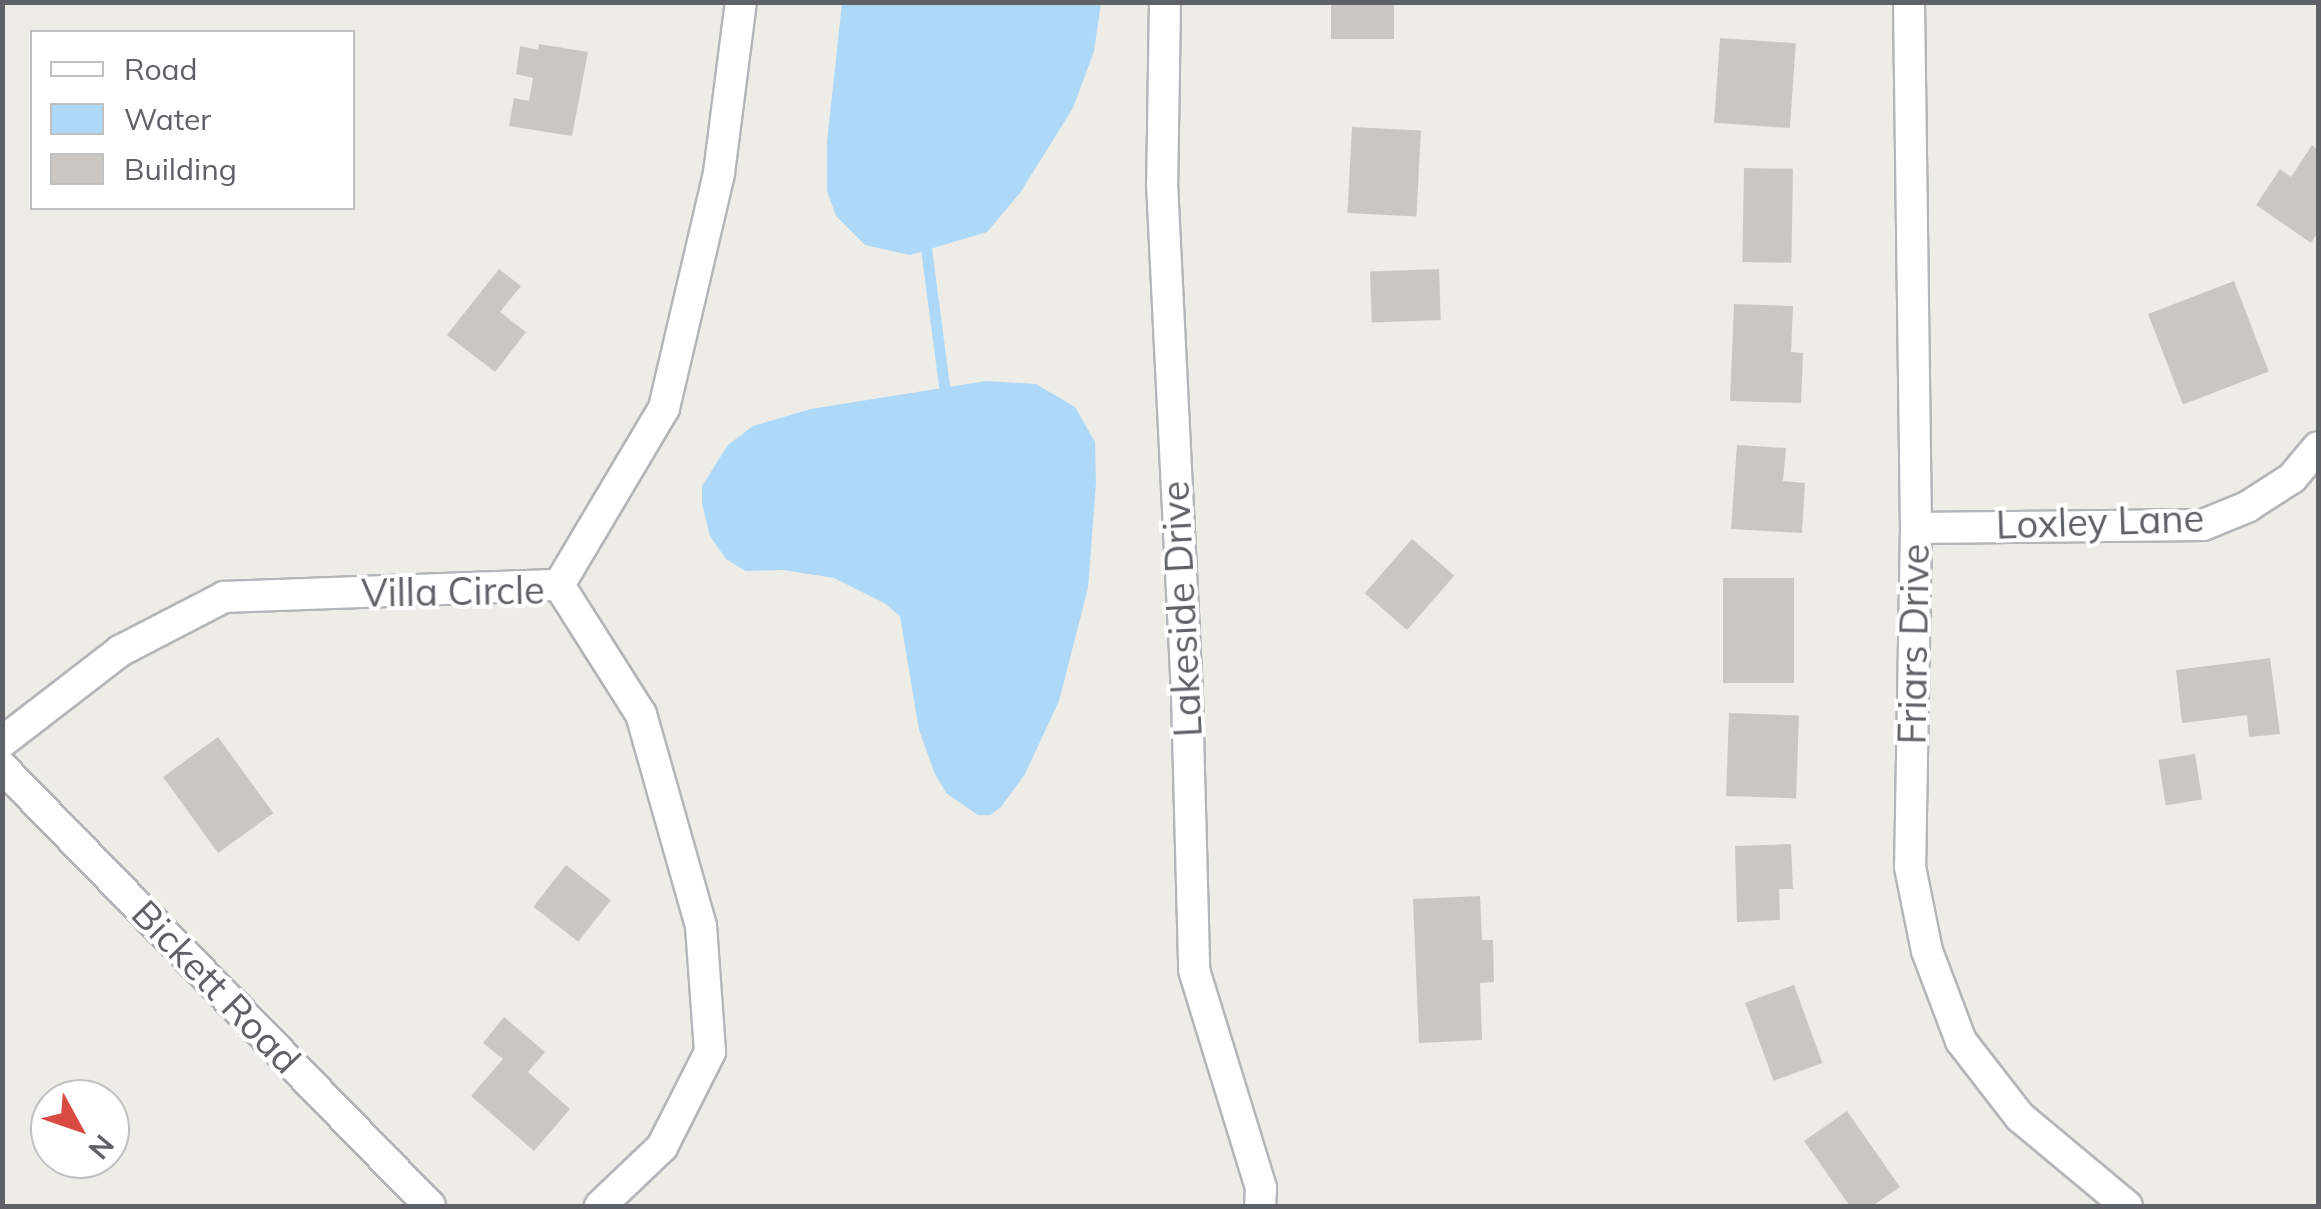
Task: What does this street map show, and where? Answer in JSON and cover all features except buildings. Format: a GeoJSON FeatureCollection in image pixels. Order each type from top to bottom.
{"type":"FeatureCollection","features":[{"type":"Feature","properties":{"kind":"street"},"geometry":{"type":"LineString","coordinates":[[558,585],[664,408],[719,173],[742,2]]}},
{"type":"Feature","properties":{"kind":"street","name":"Lakeside Drive"},"geometry":{"type":"LineString","coordinates":[[1165,2],[1162,182],[1186,674],[1194,970],[1261,1188],[1260,1206]]}},
{"type":"Feature","properties":{"kind":"street","name":"Friars Drive"},"geometry":{"type":"LineString","coordinates":[[1909,2],[1916,528],[1910,867],[1927,951],[1961,1041],[2020,1117],[2127,1206]]}},
{"type":"Feature","properties":{"kind":"street","name":"Loxley Lane"},"geometry":{"type":"LineString","coordinates":[[1916,528],[2202,525],[2247,507],[2292,478],[2318,447]]}},
{"type":"Feature","properties":{"kind":"street","name":"Villa Circle"},"geometry":{"type":"LineString","coordinates":[[2,742],[120,651],[224,597],[558,585],[641,714],[701,926],[704,962],[710,1052],[662,1148],[600,1206]]}},
{"type":"Feature","properties":{"kind":"street","name":"Bickett Road"},"geometry":{"type":"LineString","coordinates":[[2,767],[430,1206]]}},
{"type":"Feature","properties":{"kind":"water"},"geometry":{"type":"Polygon","coordinates":[[[842,3],[1101,3],[1094,51],[1073,108],[1020,193],[987,232],[910,255],[865,245],[836,216],[827,191],[827,142],[842,3]]]}},
{"type":"Feature","properties":{"kind":"water"},"geometry":{"type":"Polygon","coordinates":[[[986,381],[1036,384],[1075,407],[1095,442],[1096,483],[1088,588],[1059,701],[1025,774],[1001,807],[990,815],[978,815],[946,793],[935,774],[919,730],[900,616],[884,603],[834,578],[783,570],[746,571],[726,559],[710,536],[702,486],[728,445],[753,426],[811,409],[986,381]]]}},
{"type":"Feature","properties":{"kind":"waterway"},"geometry":{"type":"LineString","coordinates":[[925,241],[946,401]]}}]}
